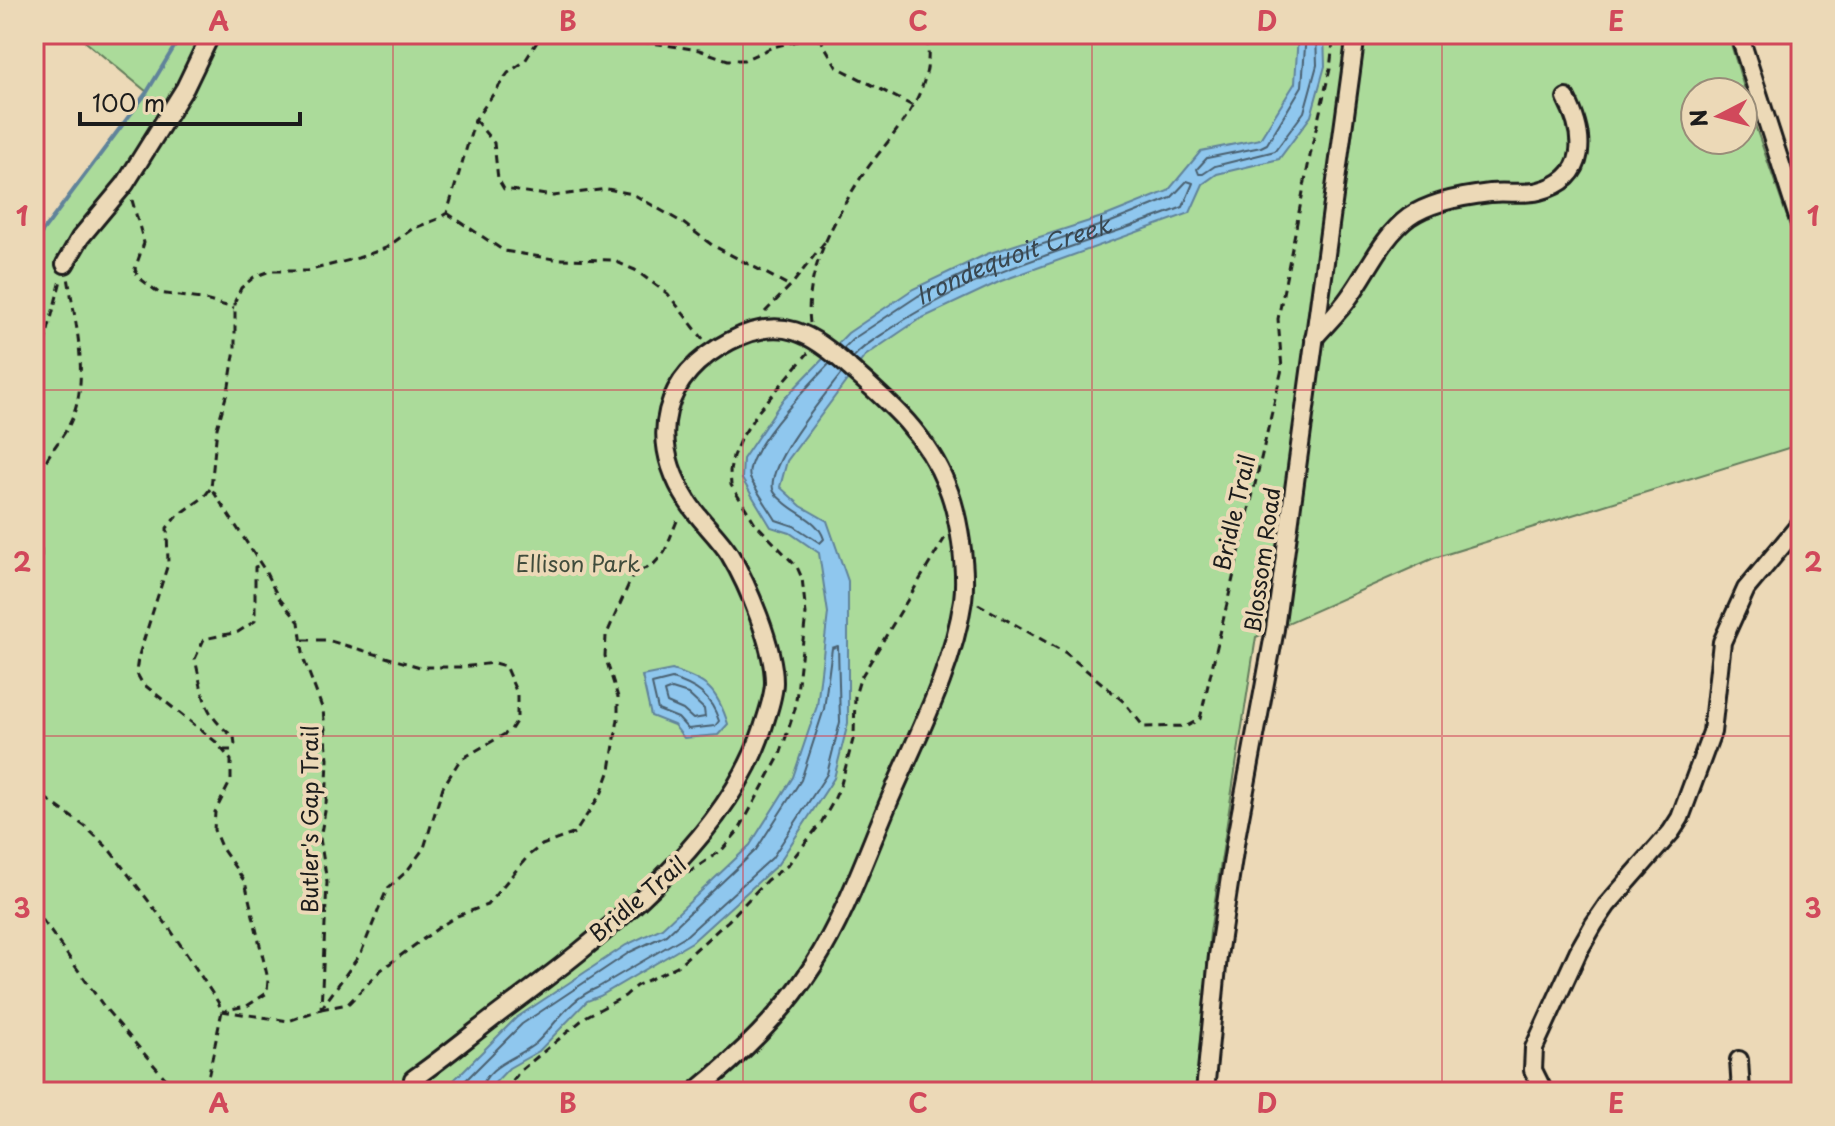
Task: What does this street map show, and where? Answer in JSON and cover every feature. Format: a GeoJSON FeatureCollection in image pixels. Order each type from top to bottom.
{"type":"FeatureCollection","features":[{"type":"Feature","properties":{"kind":"street"},"geometry":{"type":"LineString","coordinates":[[65,264],[80,238],[125,184],[185,88],[211,34]]}},
{"type":"Feature","properties":{"kind":"street","name":"Blossom Road"},"geometry":{"type":"LineString","coordinates":[[1205,1092],[1225,912],[1275,629],[1356,34]]}},
{"type":"Feature","properties":{"kind":"street"},"geometry":{"type":"LineString","coordinates":[[1739,34],[1794,181],[1801,227]]}},
{"type":"Feature","properties":{"kind":"street"},"geometry":{"type":"LineString","coordinates":[[1313,339],[1350,297],[1381,247],[1408,218],[1425,208],[1475,195],[1537,192],[1571,174],[1581,136],[1566,98]]}},
{"type":"Feature","properties":{"kind":"street"},"geometry":{"type":"LineString","coordinates":[[413,1079],[581,952],[625,914],[691,848],[718,813],[755,751],[775,685],[769,645],[731,557],[686,499],[674,478],[665,437],[670,405],[680,379],[700,359],[751,332],[773,328],[794,330],[821,342],[913,426],[947,485],[963,562],[964,597],[952,647],[931,701],[847,900],[823,948],[776,1015],[749,1045],[695,1092]]}},
{"type":"Feature","properties":{"kind":"street"},"geometry":{"type":"LineString","coordinates":[[1544,1092],[1533,1070],[1532,1059],[1540,1035],[1594,924],[1680,818],[1712,732],[1722,642],[1746,589],[1801,523]]}},
{"type":"Feature","properties":{"kind":"street"},"geometry":{"type":"LineString","coordinates":[[1739,1060],[1741,1092]]}},
{"type":"Feature","properties":{"kind":"path"},"geometry":{"type":"LineString","coordinates":[[821,342],[809,305],[815,272],[829,236],[857,184],[900,129],[922,87],[926,34]]}},
{"type":"Feature","properties":{"kind":"path","name":"Bridle Trail"},"geometry":{"type":"LineString","coordinates":[[964,597],[1066,653],[1124,702],[1144,727],[1187,726],[1200,719],[1282,369],[1278,319],[1312,146],[1328,82],[1334,34]]}},
{"type":"Feature","properties":{"kind":"path"},"geometry":{"type":"LineString","coordinates":[[222,1011],[247,1006],[267,993],[268,979],[245,882],[221,847],[214,830],[215,812],[231,780],[231,760],[142,683],[136,672],[168,564],[167,528],[211,488],[217,428],[235,349],[234,308],[241,288],[254,277],[270,271],[307,271],[386,248],[412,229],[447,213],[475,120],[508,73],[525,61],[537,42],[550,36],[652,43],[699,50],[728,60],[744,60],[794,41],[821,40],[837,67],[913,106]]}},
{"type":"Feature","properties":{"kind":"path"},"geometry":{"type":"LineString","coordinates":[[475,120],[494,143],[498,179],[504,189],[553,196],[607,189],[633,194],[683,223],[712,245],[790,286]]}},
{"type":"Feature","properties":{"kind":"path"},"geometry":{"type":"LineString","coordinates":[[125,184],[136,209],[144,243],[135,269],[138,277],[159,293],[234,308]]}},
{"type":"Feature","properties":{"kind":"path"},"geometry":{"type":"LineString","coordinates":[[447,213],[504,251],[554,259],[612,260],[635,270],[668,294],[702,337],[716,349]]}},
{"type":"Feature","properties":{"kind":"path"},"geometry":{"type":"LineString","coordinates":[[751,332],[829,236]]}},
{"type":"Feature","properties":{"kind":"path"},"geometry":{"type":"LineString","coordinates":[[34,385],[65,264]]}},
{"type":"Feature","properties":{"kind":"path"},"geometry":{"type":"LineString","coordinates":[[34,598],[41,557],[36,502],[40,474],[46,459],[70,423],[79,399],[78,336],[65,264]]}},
{"type":"Feature","properties":{"kind":"path","name":"Bridle Trail"},"geometry":{"type":"LineString","coordinates":[[684,877],[722,850],[739,830],[780,755],[795,709],[806,614],[802,578],[797,567],[755,523],[731,485],[730,471],[740,440],[757,413],[821,342]]}},
{"type":"Feature","properties":{"kind":"path","name":"Butler's Gap Trail"},"geometry":{"type":"LineString","coordinates":[[211,488],[261,564],[278,597],[299,622],[304,660],[323,710],[328,759],[326,806],[320,838],[327,882],[321,1009]]}},
{"type":"Feature","properties":{"kind":"path"},"geometry":{"type":"LineString","coordinates":[[222,1011],[289,1021],[321,1009],[348,1004],[381,970],[441,926],[457,916],[487,905],[529,855],[542,845],[575,833],[602,792],[610,770],[618,697],[605,656],[606,636],[631,579],[638,571],[652,566],[664,553],[686,499]]}},
{"type":"Feature","properties":{"kind":"path"},"geometry":{"type":"LineString","coordinates":[[504,1092],[520,1071],[580,1020],[625,996],[636,986],[677,966],[712,938],[767,880],[787,866],[821,823],[841,784],[848,760],[854,736],[855,696],[860,679],[955,518]]}},
{"type":"Feature","properties":{"kind":"path"},"geometry":{"type":"LineString","coordinates":[[223,750],[231,750],[235,744],[234,737],[216,724],[211,716],[195,659],[204,639],[238,632],[255,621],[253,576],[255,567],[261,564]]}},
{"type":"Feature","properties":{"kind":"path"},"geometry":{"type":"LineString","coordinates":[[302,640],[327,640],[420,667],[494,663],[505,666],[517,693],[517,720],[510,731],[460,760],[443,787],[424,848],[407,871],[387,889],[361,953],[321,1009]]}},
{"type":"Feature","properties":{"kind":"path"},"geometry":{"type":"LineString","coordinates":[[34,790],[87,828],[108,848],[170,929],[222,1011],[205,1092]]}},
{"type":"Feature","properties":{"kind":"path"},"geometry":{"type":"LineString","coordinates":[[34,908],[105,1008],[177,1092]]}},
{"type":"Feature","properties":{"kind":"path"},"geometry":{"type":"LineString","coordinates":[[382,1092],[413,1079]]}},
{"type":"Feature","properties":{"kind":"green space","name":"Ellison Park"},"geometry":{"type":"Polygon","coordinates":[[[76,34],[1728,34],[1741,76],[1679,76],[1679,156],[1759,156],[1759,137],[1801,257],[1801,444],[1434,558],[1256,637],[1210,932],[1196,1092],[34,1092],[34,243],[147,92],[76,34]]]}},
{"type":"Feature","properties":{"kind":"water","name":"Irondequoit Creek"},"geometry":{"type":"Polygon","coordinates":[[[1298,34],[1324,34],[1325,66],[1311,116],[1279,159],[1217,174],[1203,184],[1190,213],[1001,281],[918,320],[865,356],[787,461],[780,487],[801,506],[827,521],[848,581],[848,723],[834,778],[778,864],[692,942],[587,1001],[539,1051],[509,1068],[486,1092],[442,1092],[516,1018],[626,945],[662,928],[750,845],[793,777],[817,706],[828,613],[819,553],[790,533],[771,527],[742,479],[743,459],[782,401],[848,333],[913,289],[987,254],[1108,215],[1168,191],[1201,151],[1260,139],[1295,83],[1298,34]]]}},
{"type":"Feature","properties":{"kind":"water"},"geometry":{"type":"Polygon","coordinates":[[[672,670],[694,678],[715,694],[728,724],[718,735],[684,738],[674,725],[651,716],[642,676],[672,670]]]}},
{"type":"Feature","properties":{"kind":"waterway"},"geometry":{"type":"LineString","coordinates":[[34,243],[147,92],[182,34]]}}]}
